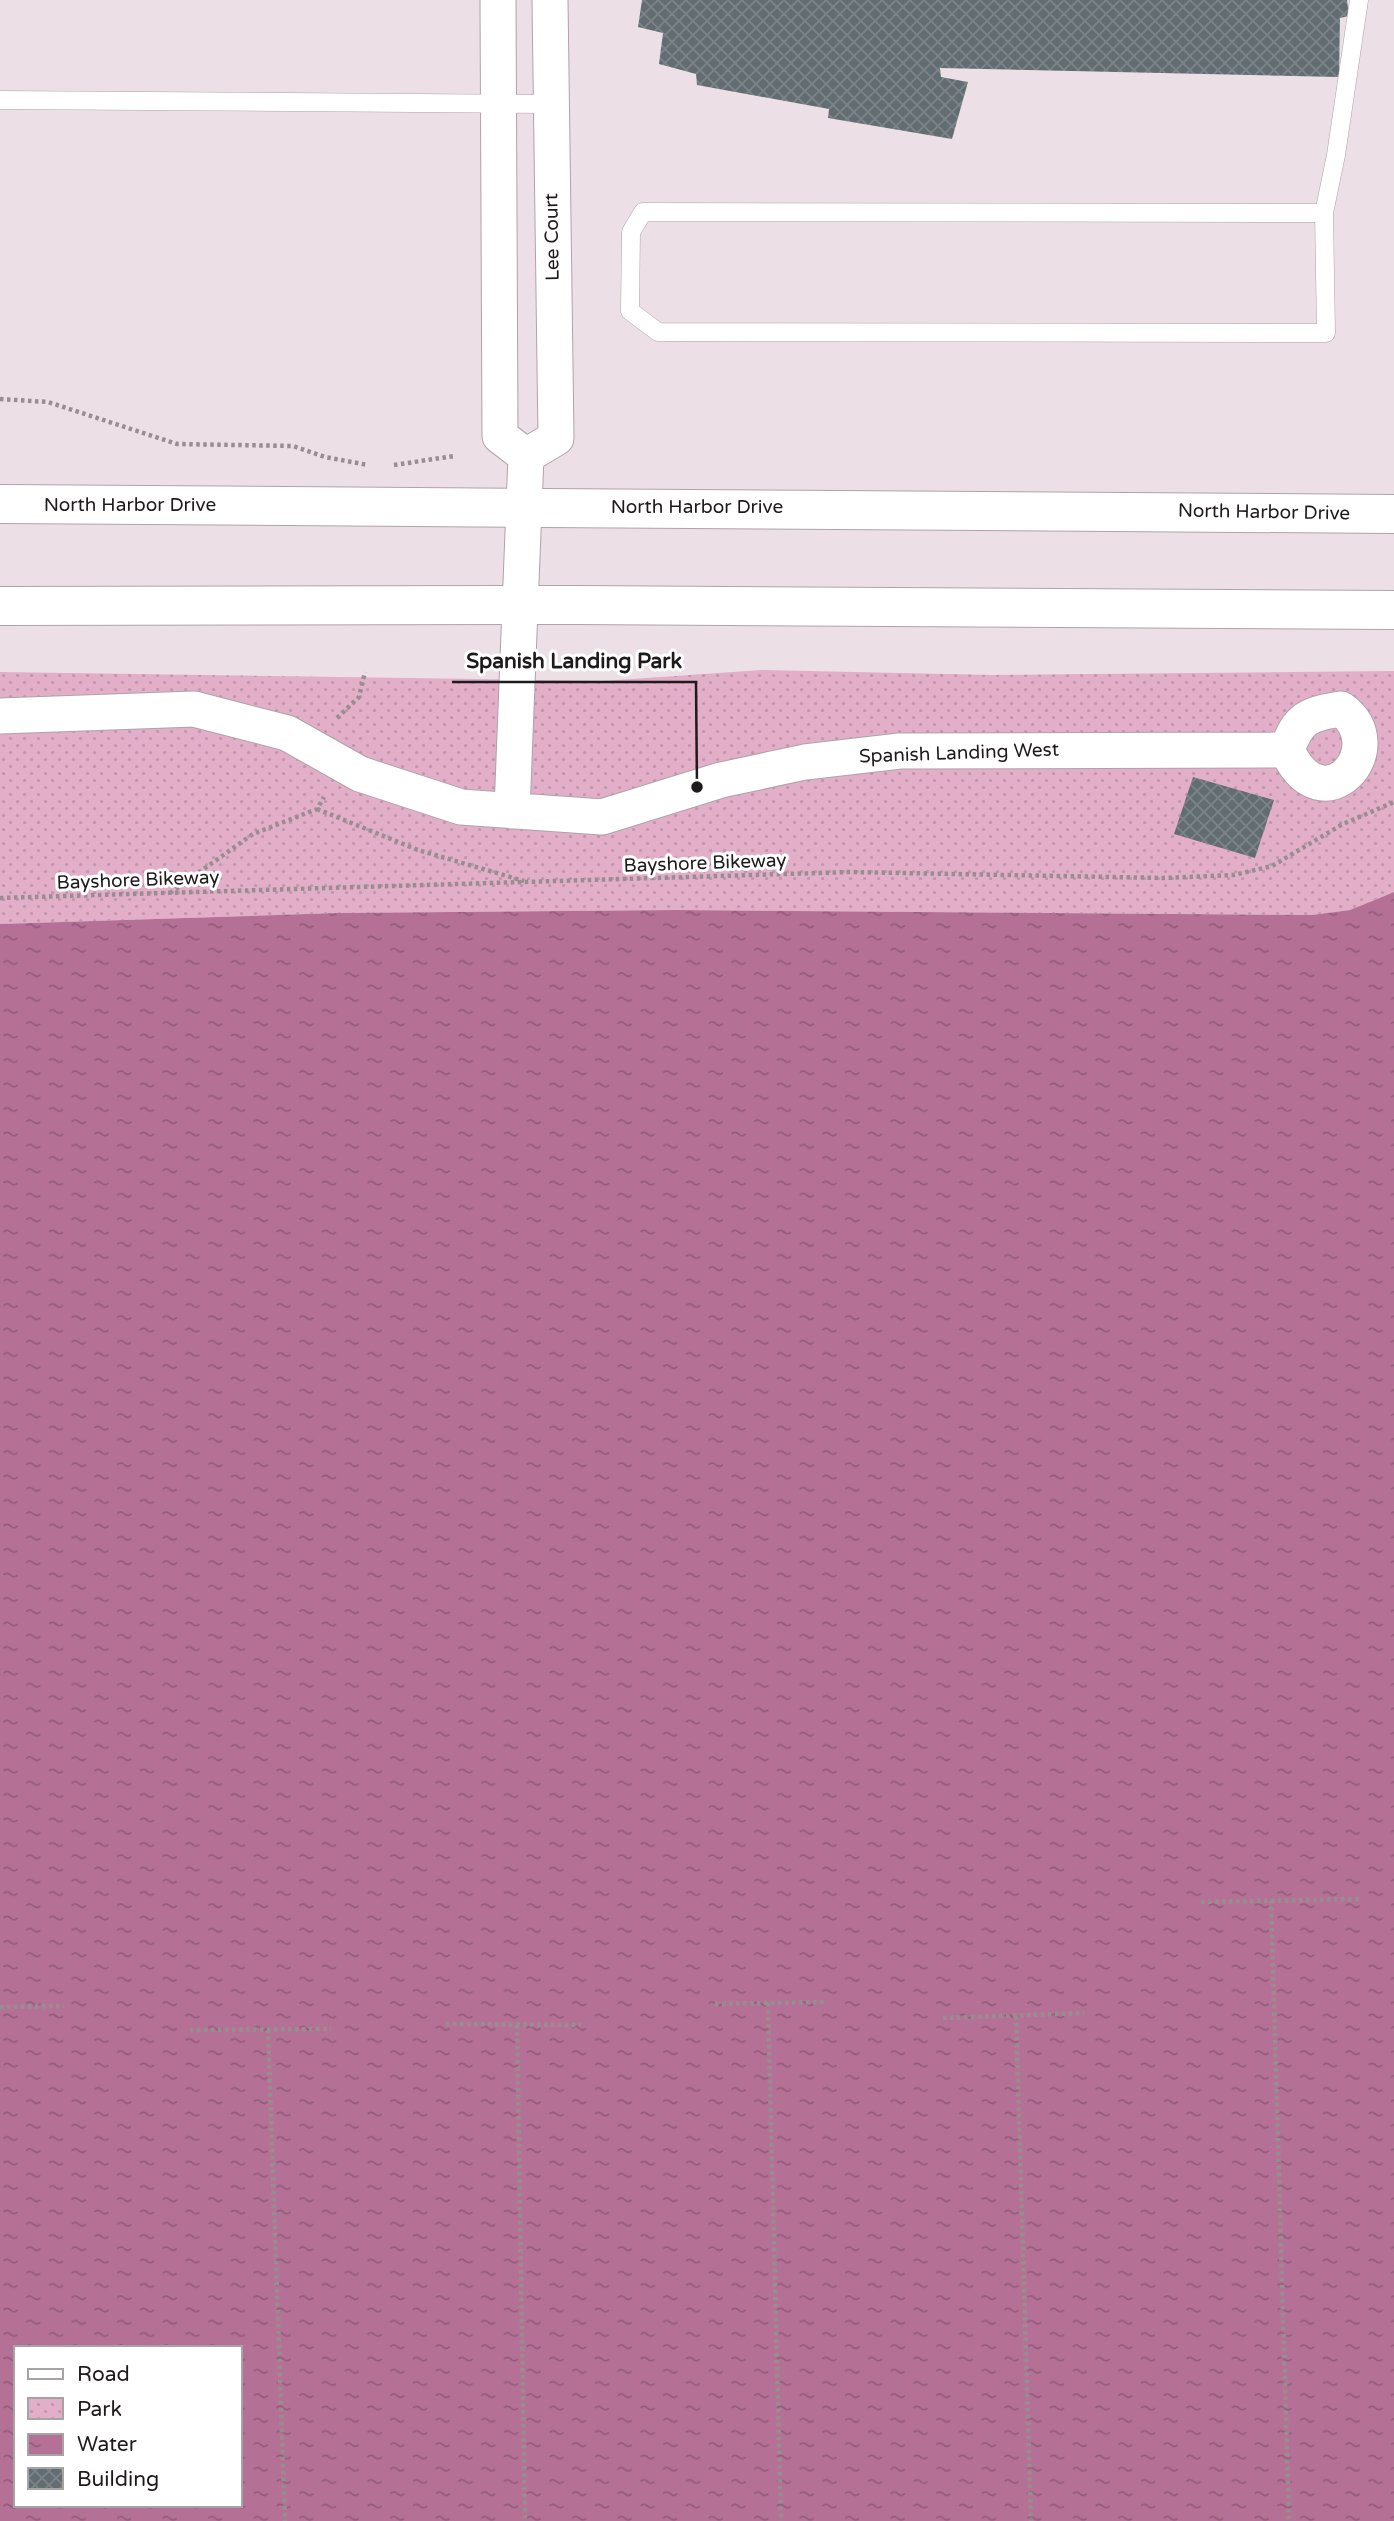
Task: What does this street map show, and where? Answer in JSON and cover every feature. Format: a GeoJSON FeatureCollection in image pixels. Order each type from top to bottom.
{"type":"FeatureCollection","features":[{"type":"Feature","properties":{"kind":"main road","name":"North Harbor Drive"},"geometry":{"type":"LineString","coordinates":[[0,504],[1394,514]]}},
{"type":"Feature","properties":{"kind":"main road"},"geometry":{"type":"LineString","coordinates":[[0,606],[1394,610]]}},
{"type":"Feature","properties":{"kind":"street"},"geometry":{"type":"LineString","coordinates":[[498,0],[500,436],[526,456],[512,811]]}},
{"type":"Feature","properties":{"kind":"street","name":"Lee Court"},"geometry":{"type":"LineString","coordinates":[[526,456],[556,438],[550,0]]}},
{"type":"Feature","properties":{"kind":"street","name":"Spanish Landing West"},"geometry":{"type":"LineString","coordinates":[[0,716],[194,709],[287,733],[360,774],[461,807],[602,817],[720,780],[805,762],[900,751],[1287,750]]}},
{"type":"Feature","properties":{"kind":"lane"},"geometry":{"type":"LineString","coordinates":[[1324,213],[643,212],[631,232],[630,311],[658,332],[1326,333],[1324,213],[1336,155],[1359,0]]}},
{"type":"Feature","properties":{"kind":"lane"},"geometry":{"type":"LineString","coordinates":[[0,100],[550,104]]}},
{"type":"Feature","properties":{"kind":"path"},"geometry":{"type":"LineString","coordinates":[[0,399],[48,402],[177,444],[293,446],[325,457],[381,467],[454,456]]}},
{"type":"Feature","properties":{"kind":"path"},"geometry":{"type":"LineString","coordinates":[[334,721],[359,697],[365,672]]}},
{"type":"Feature","properties":{"kind":"path"},"geometry":{"type":"LineString","coordinates":[[170,894],[253,834],[317,809],[326,793]]}},
{"type":"Feature","properties":{"kind":"path","name":"Bayshore Bikeway"},"geometry":{"type":"LineString","coordinates":[[0,898],[850,872],[1164,878],[1234,875],[1272,866],[1342,824],[1394,802]]}},
{"type":"Feature","properties":{"kind":"path"},"geometry":{"type":"LineString","coordinates":[[317,809],[418,850],[530,883]]}},
{"type":"Feature","properties":{"kind":"path"},"geometry":{"type":"LineString","coordinates":[[1201,1902],[1362,1899]]}},
{"type":"Feature","properties":{"kind":"path"},"geometry":{"type":"LineString","coordinates":[[1271,1900],[1289,2521]]}},
{"type":"Feature","properties":{"kind":"path"},"geometry":{"type":"LineString","coordinates":[[715,2004],[827,2002]]}},
{"type":"Feature","properties":{"kind":"path"},"geometry":{"type":"LineString","coordinates":[[768,2003],[781,2521]]}},
{"type":"Feature","properties":{"kind":"path"},"geometry":{"type":"LineString","coordinates":[[0,2007],[64,2006]]}},
{"type":"Feature","properties":{"kind":"path"},"geometry":{"type":"LineString","coordinates":[[943,2018],[1084,2013]]}},
{"type":"Feature","properties":{"kind":"path"},"geometry":{"type":"LineString","coordinates":[[1016,2016],[1031,2521]]}},
{"type":"Feature","properties":{"kind":"path"},"geometry":{"type":"LineString","coordinates":[[446,2024],[582,2025]]}},
{"type":"Feature","properties":{"kind":"path"},"geometry":{"type":"LineString","coordinates":[[517,2025],[525,2521]]}},
{"type":"Feature","properties":{"kind":"path"},"geometry":{"type":"LineString","coordinates":[[268,2029],[285,2521]]}},
{"type":"Feature","properties":{"kind":"path"},"geometry":{"type":"LineString","coordinates":[[190,2030],[331,2029]]}},
{"type":"Feature","properties":{"kind":"green space"},"geometry":{"type":"Polygon","coordinates":[[[762,670],[993,675],[1394,671],[1394,892],[1350,910],[1312,915],[675,910],[337,913],[0,924],[0,672],[603,681],[762,670]]]}},
{"type":"Feature","properties":{"kind":"water"},"geometry":{"type":"Polygon","coordinates":[[[1394,892],[1394,2521],[0,2521],[0,924],[337,913],[675,910],[1312,915],[1350,910],[1394,892]]]}},
{"type":"Feature","properties":{"kind":"building"},"geometry":{"type":"Polygon","coordinates":[[[642,0],[1347,0],[1349,16],[1340,18],[1339,77],[940,68],[941,77],[968,82],[952,139],[828,118],[829,109],[697,85],[696,74],[659,64],[663,33],[638,27],[642,0]]]}},
{"type":"Feature","properties":{"kind":"building"},"geometry":{"type":"Polygon","coordinates":[[[1193,777],[1274,800],[1255,858],[1174,834],[1193,777]]]}},
{"type":"Feature","properties":{"kind":"place","name":"Spanish Landing Park"},"geometry":{"type":"Point","coordinates":[697,787]}}]}
